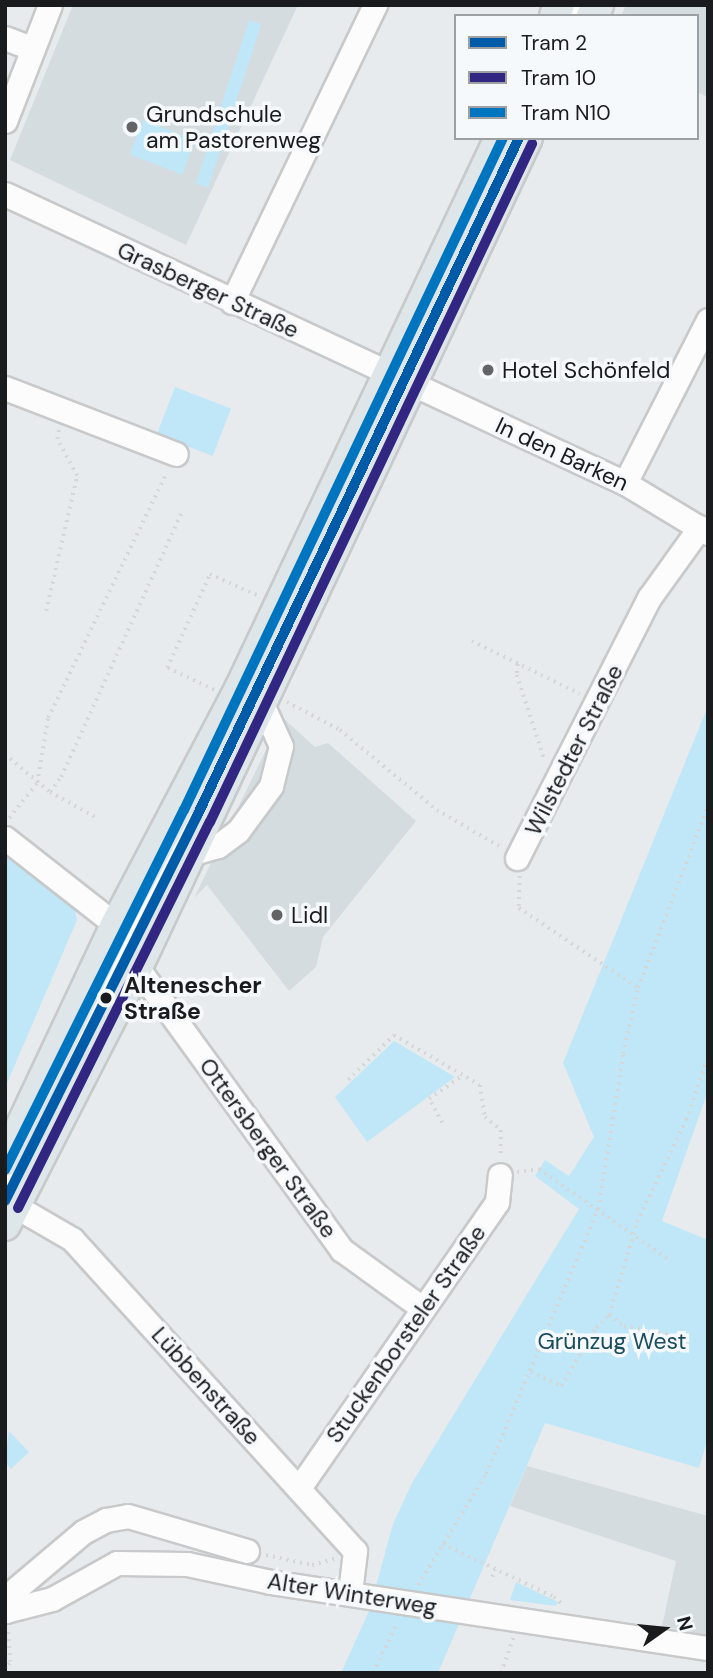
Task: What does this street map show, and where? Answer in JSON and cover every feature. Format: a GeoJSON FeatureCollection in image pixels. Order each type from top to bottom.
{"type":"FeatureCollection","features":[{"type":"Feature","properties":{"kind":"main road"},"geometry":{"type":"LineString","coordinates":[[8,1208],[137,967],[190,854],[254,698],[400,378],[499,140]]}},
{"type":"Feature","properties":{"kind":"main road"},"geometry":{"type":"LineString","coordinates":[[5,1161],[116,925],[254,698],[280,606],[368,423],[400,378],[526,140]]}},
{"type":"Feature","properties":{"kind":"street"},"geometry":{"type":"LineString","coordinates":[[5,121],[50,5]]}},
{"type":"Feature","properties":{"kind":"street"},"geometry":{"type":"LineString","coordinates":[[232,302],[375,5]]}},
{"type":"Feature","properties":{"kind":"street"},"geometry":{"type":"LineString","coordinates":[[5,38],[33,49]]}},
{"type":"Feature","properties":{"kind":"street"},"geometry":{"type":"LineString","coordinates":[[8,1208],[514,140]]}},
{"type":"Feature","properties":{"kind":"street","name":"Grasberger Straße"},"geometry":{"type":"LineString","coordinates":[[5,194],[400,378]]}},
{"type":"Feature","properties":{"kind":"street"},"geometry":{"type":"LineString","coordinates":[[625,483],[708,320]]}},
{"type":"Feature","properties":{"kind":"street","name":"In den Barken"},"geometry":{"type":"LineString","coordinates":[[400,378],[625,483],[704,530]]}},
{"type":"Feature","properties":{"kind":"street"},"geometry":{"type":"LineString","coordinates":[[5,388],[176,454]]}},
{"type":"Feature","properties":{"kind":"street","name":"Wilstedter Straße"},"geometry":{"type":"LineString","coordinates":[[517,858],[558,785],[649,598],[704,530]]}},
{"type":"Feature","properties":{"kind":"street"},"geometry":{"type":"LineString","coordinates":[[190,854],[218,846],[238,831],[271,786],[281,746],[254,698]]}},
{"type":"Feature","properties":{"kind":"street"},"geometry":{"type":"LineString","coordinates":[[5,838],[116,925]]}},
{"type":"Feature","properties":{"kind":"street","name":"Ottersberger Straße"},"geometry":{"type":"LineString","coordinates":[[137,967],[342,1250],[422,1308]]}},
{"type":"Feature","properties":{"kind":"street","name":"Stuckenborsteler Straße"},"geometry":{"type":"LineString","coordinates":[[299,1488],[497,1202],[500,1175]]}},
{"type":"Feature","properties":{"kind":"street","name":"Lübbenstraße"},"geometry":{"type":"LineString","coordinates":[[8,1208],[72,1239],[355,1551]]}},
{"type":"Feature","properties":{"kind":"street","name":"Alter Winterweg"},"geometry":{"type":"LineString","coordinates":[[6,1611],[12,1592],[83,1532],[106,1520],[128,1516],[247,1550]]}},
{"type":"Feature","properties":{"kind":"street"},"geometry":{"type":"LineString","coordinates":[[350,1593],[355,1551]]}},
{"type":"Feature","properties":{"kind":"street","name":"Alter Winterweg"},"geometry":{"type":"LineString","coordinates":[[6,1611],[52,1599],[117,1563],[187,1564],[407,1603],[708,1648]]}},
{"type":"Feature","properties":{"kind":"path"},"geometry":{"type":"LineString","coordinates":[[46,611],[77,476],[57,439],[63,411]]}},
{"type":"Feature","properties":{"kind":"path"},"geometry":{"type":"LineString","coordinates":[[5,823],[37,783],[48,718],[176,454]]}},
{"type":"Feature","properties":{"kind":"path"},"geometry":{"type":"LineString","coordinates":[[50,792],[61,777],[183,509]]}},
{"type":"Feature","properties":{"kind":"path","name":"Wilstedter Straße"},"geometry":{"type":"LineString","coordinates":[[280,606],[210,574],[167,668],[340,730],[437,810],[517,858]]}},
{"type":"Feature","properties":{"kind":"path"},"geometry":{"type":"LineString","coordinates":[[472,641],[598,702]]}},
{"type":"Feature","properties":{"kind":"path"},"geometry":{"type":"LineString","coordinates":[[518,664],[517,675],[548,772],[558,785]]}},
{"type":"Feature","properties":{"kind":"path"},"geometry":{"type":"LineString","coordinates":[[5,754],[50,792],[99,819]]}},
{"type":"Feature","properties":{"kind":"path"},"geometry":{"type":"LineString","coordinates":[[373,1673],[407,1603],[486,1474],[598,1209],[623,1054],[638,988],[708,806]]}},
{"type":"Feature","properties":{"kind":"path"},"geometry":{"type":"LineString","coordinates":[[517,858],[519,908],[638,988]]}},
{"type":"Feature","properties":{"kind":"path"},"geometry":{"type":"LineString","coordinates":[[348,1080],[394,1035],[480,1085],[485,1117],[501,1130],[500,1175],[539,1169],[634,1232],[671,1261]]}},
{"type":"Feature","properties":{"kind":"path"},"geometry":{"type":"LineString","coordinates":[[531,1371],[561,1386],[596,1328],[609,1315],[634,1232],[686,1120],[708,1056]]}},
{"type":"Feature","properties":{"kind":"path"},"geometry":{"type":"LineString","coordinates":[[442,1123],[429,1099],[463,1075]]}},
{"type":"Feature","properties":{"kind":"path"},"geometry":{"type":"LineString","coordinates":[[609,1315],[624,1326],[666,1334],[688,1346]]}},
{"type":"Feature","properties":{"kind":"path"},"geometry":{"type":"LineString","coordinates":[[443,1544],[554,1597],[562,1604],[561,1626]]}},
{"type":"Feature","properties":{"kind":"path"},"geometry":{"type":"LineString","coordinates":[[247,1550],[312,1565],[355,1551]]}},
{"type":"Feature","properties":{"kind":"path"},"geometry":{"type":"LineString","coordinates":[[492,1577],[495,1570]]}},
{"type":"Feature","properties":{"kind":"path"},"geometry":{"type":"LineString","coordinates":[[5,1671],[10,1662],[6,1611]]}},
{"type":"Feature","properties":{"kind":"path"},"geometry":{"type":"LineString","coordinates":[[501,1673],[520,1619]]}},
{"type":"Feature","properties":{"kind":"shaded area","name":"Grundschule am Pastorenweg"},"geometry":{"type":"Polygon","coordinates":[[[73,5],[298,5],[186,245],[10,160],[73,5]]]}},
{"type":"Feature","properties":{"kind":"shaded area"},"geometry":{"type":"Polygon","coordinates":[[[626,5],[708,5],[708,97],[699,93],[699,14],[622,14],[626,5]]]}},
{"type":"Feature","properties":{"kind":"shaded area"},"geometry":{"type":"Polygon","coordinates":[[[282,717],[315,747],[328,743],[416,821],[323,937],[316,967],[289,991],[207,885],[194,898],[282,717]]]}},
{"type":"Feature","properties":{"kind":"shaded area"},"geometry":{"type":"Polygon","coordinates":[[[527,1466],[708,1516],[708,1635],[662,1626],[676,1561],[510,1506],[527,1466]]]}},
{"type":"Feature","properties":{"kind":"green space"},"geometry":{"type":"Polygon","coordinates":[[[249,20],[261,24],[208,188],[196,184],[249,20]]]}},
{"type":"Feature","properties":{"kind":"green space"},"geometry":{"type":"Polygon","coordinates":[[[143,120],[195,140],[182,175],[130,155],[143,120]]]}},
{"type":"Feature","properties":{"kind":"green space"},"geometry":{"type":"Polygon","coordinates":[[[175,387],[231,409],[213,456],[157,435],[175,387]]]}},
{"type":"Feature","properties":{"kind":"green space","name":"Grünzug West"},"geometry":{"type":"Polygon","coordinates":[[[708,706],[708,1091],[662,1221],[708,1240],[708,1438],[699,1468],[545,1423],[438,1673],[341,1673],[369,1611],[393,1524],[412,1483],[579,1209],[535,1176],[545,1160],[569,1176],[594,1137],[563,1063],[708,706]]]}},
{"type":"Feature","properties":{"kind":"green space"},"geometry":{"type":"Polygon","coordinates":[[[5,854],[75,910],[77,920],[5,1088],[5,854]]]}},
{"type":"Feature","properties":{"kind":"green space"},"geometry":{"type":"Polygon","coordinates":[[[394,1041],[455,1077],[367,1142],[335,1097],[394,1041]]]}},
{"type":"Feature","properties":{"kind":"green space"},"geometry":{"type":"Polygon","coordinates":[[[9,1431],[29,1452],[11,1469],[5,1462],[9,1431]]]}},
{"type":"Feature","properties":{"kind":"green space"},"geometry":{"type":"Polygon","coordinates":[[[516,1582],[558,1602],[556,1606],[510,1600],[516,1582]]]}},
{"type":"Feature","properties":{"kind":"tram line","name":"N10"},"geometry":{"type":"LineString","coordinates":[[5,1170],[184,810],[502,140]]}},
{"type":"Feature","properties":{"kind":"tram line","name":"2"},"geometry":{"type":"LineString","coordinates":[[5,1201],[197,816],[518,140]]}},
{"type":"Feature","properties":{"kind":"tram line","name":"10"},"geometry":{"type":"LineString","coordinates":[[18,1208],[210,822],[532,144]]}},
{"type":"Feature","properties":{"kind":"place","name":"Grundschule am Pastorenweg"},"geometry":{"type":"Point","coordinates":[132,127]}},
{"type":"Feature","properties":{"kind":"place","name":"Hotel Schönfeld"},"geometry":{"type":"Point","coordinates":[488,370]}},
{"type":"Feature","properties":{"kind":"place","name":"Lidl"},"geometry":{"type":"Point","coordinates":[277,915]}},
{"type":"Feature","properties":{"kind":"place","name":"Altenescher Straße"},"geometry":{"type":"Point","coordinates":[106,998]}}]}
